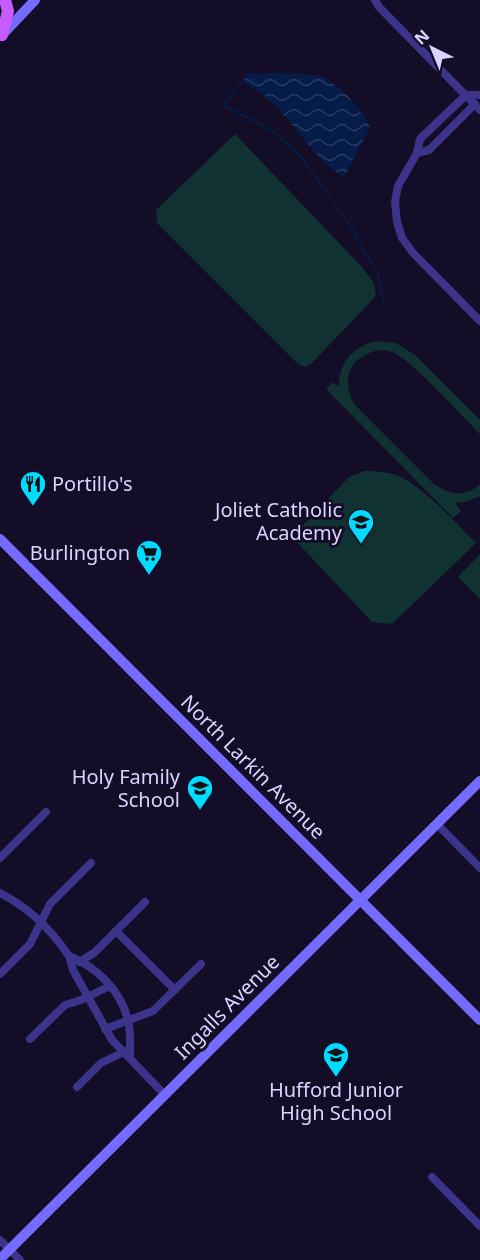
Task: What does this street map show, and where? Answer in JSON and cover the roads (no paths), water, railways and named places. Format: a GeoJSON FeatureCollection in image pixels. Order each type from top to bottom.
{"type":"FeatureCollection","features":[{"type":"Feature","properties":{"kind":"main road"},"geometry":{"type":"LineString","coordinates":[[1,36],[8,11],[4,0]]}},
{"type":"Feature","properties":{"kind":"main road"},"geometry":{"type":"LineString","coordinates":[[1,36],[35,0]]}},
{"type":"Feature","properties":{"kind":"main road","name":"North Larkin Avenue"},"geometry":{"type":"LineString","coordinates":[[0,539],[480,1020]]}},
{"type":"Feature","properties":{"kind":"main road","name":"Ingalls Avenue"},"geometry":{"type":"LineString","coordinates":[[0,1259],[480,781]]}},
{"type":"Feature","properties":{"kind":"street"},"geometry":{"type":"LineString","coordinates":[[375,0],[379,7],[477,107],[431,152],[417,153]]}},
{"type":"Feature","properties":{"kind":"street"},"geometry":{"type":"LineString","coordinates":[[480,95],[466,95],[418,137],[417,153],[398,186],[395,202],[397,222],[402,238],[413,253],[480,321]]}},
{"type":"Feature","properties":{"kind":"street"},"geometry":{"type":"LineString","coordinates":[[418,137],[431,152]]}},
{"type":"Feature","properties":{"kind":"street"},"geometry":{"type":"LineString","coordinates":[[0,858],[46,812]]}},
{"type":"Feature","properties":{"kind":"street"},"geometry":{"type":"LineString","coordinates":[[437,824],[480,868]]}},
{"type":"Feature","properties":{"kind":"street"},"geometry":{"type":"LineString","coordinates":[[0,974],[30,944],[50,904],[91,863]]}},
{"type":"Feature","properties":{"kind":"street"},"geometry":{"type":"LineString","coordinates":[[0,893],[24,908],[69,956],[105,1029],[165,1095]]}},
{"type":"Feature","properties":{"kind":"street"},"geometry":{"type":"LineString","coordinates":[[72,965],[93,953],[145,902]]}},
{"type":"Feature","properties":{"kind":"street"},"geometry":{"type":"LineString","coordinates":[[116,931],[175,990]]}},
{"type":"Feature","properties":{"kind":"street"},"geometry":{"type":"LineString","coordinates":[[69,956],[81,961],[101,976],[118,998],[129,1022],[126,1051]]}},
{"type":"Feature","properties":{"kind":"street"},"geometry":{"type":"LineString","coordinates":[[105,1029],[129,1022],[153,1011],[201,964]]}},
{"type":"Feature","properties":{"kind":"street"},"geometry":{"type":"LineString","coordinates":[[30,1040],[65,1005],[110,986]]}},
{"type":"Feature","properties":{"kind":"street"},"geometry":{"type":"LineString","coordinates":[[77,1087],[101,1062],[126,1051]]}},
{"type":"Feature","properties":{"kind":"street"},"geometry":{"type":"LineString","coordinates":[[432,1177],[480,1226]]}},
{"type":"Feature","properties":{"kind":"street"},"geometry":{"type":"LineString","coordinates":[[0,1240],[20,1260]]}},
{"type":"Feature","properties":{"kind":"water"},"geometry":{"type":"Polygon","coordinates":[[[247,74],[315,75],[328,80],[350,98],[370,127],[345,176],[328,166],[273,103],[245,83],[244,78],[247,74]]]}},
{"type":"Feature","properties":{"kind":"waterway"},"geometry":{"type":"LineString","coordinates":[[241,82],[223,105],[273,131],[302,158],[353,229],[378,272],[385,307]]}},
{"type":"Feature","properties":{"kind":"place","name":"Portillo's"},"geometry":{"type":"Point","coordinates":[33,507]}},
{"type":"Feature","properties":{"kind":"place","name":"Joliet Catholic Academy"},"geometry":{"type":"Point","coordinates":[361,545]}},
{"type":"Feature","properties":{"kind":"place","name":"Burlington"},"geometry":{"type":"Point","coordinates":[149,576]}},
{"type":"Feature","properties":{"kind":"place","name":"Holy Family School"},"geometry":{"type":"Point","coordinates":[200,811]}},
{"type":"Feature","properties":{"kind":"place","name":"Hufford Junior High School"},"geometry":{"type":"Point","coordinates":[336,1078]}}]}
